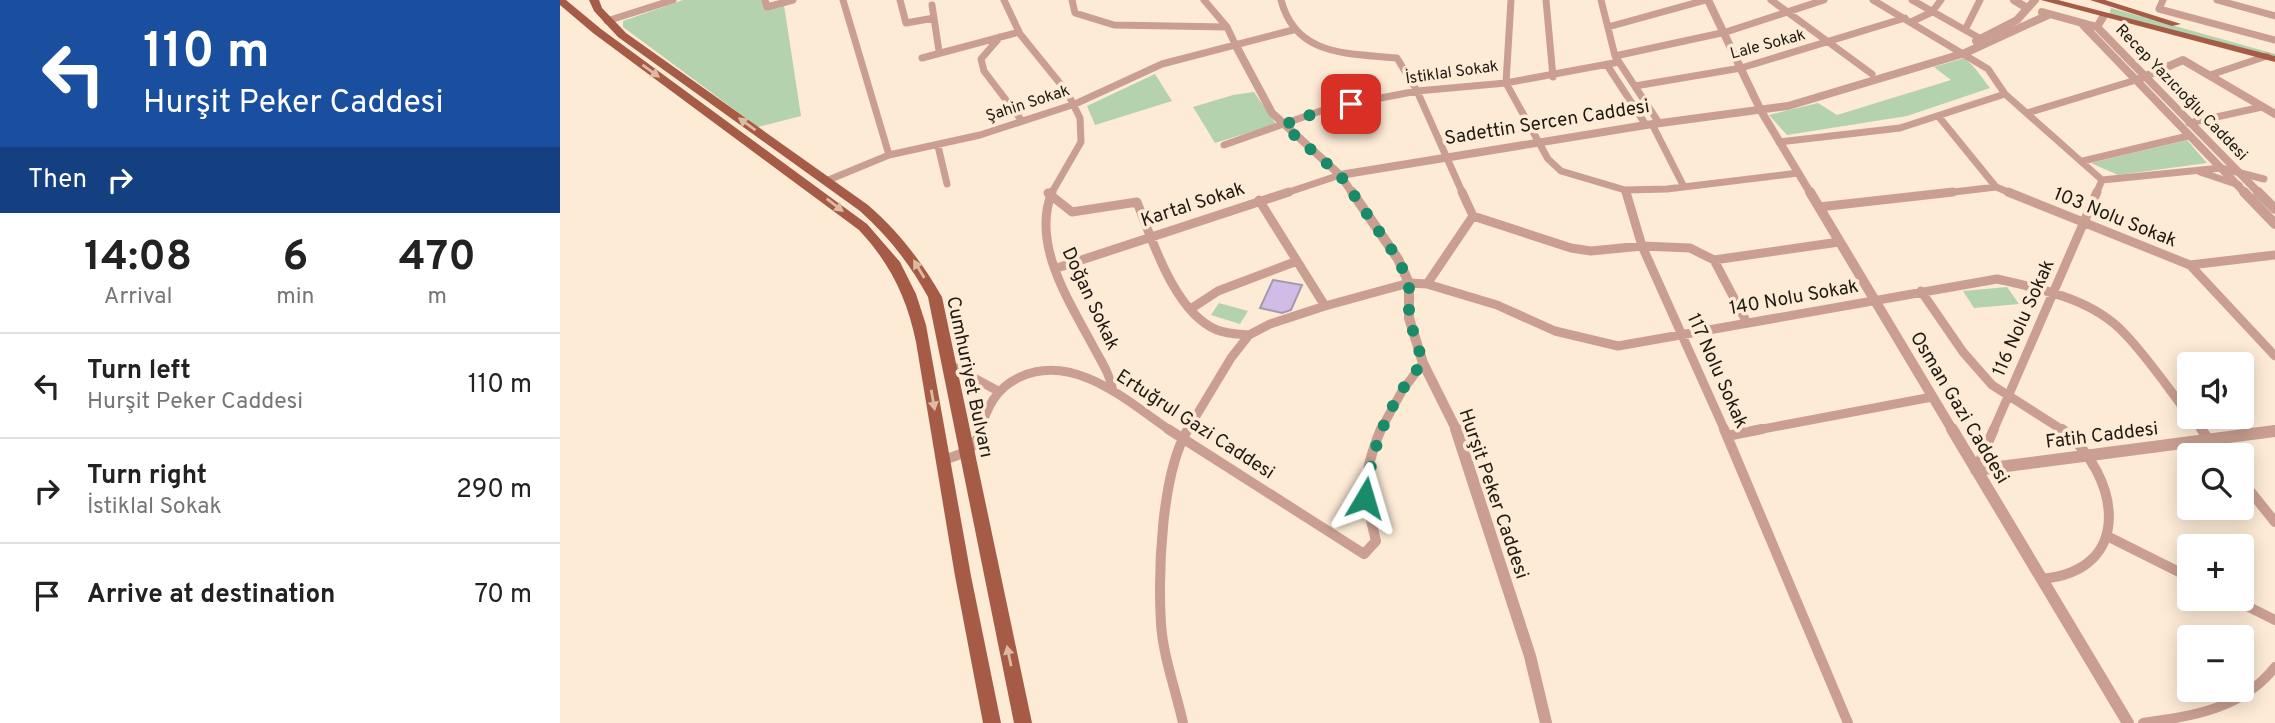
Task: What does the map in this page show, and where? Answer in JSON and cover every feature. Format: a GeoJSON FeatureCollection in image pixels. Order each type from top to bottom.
{"type":"FeatureCollection","features":[{"type":"Feature","properties":{"kind":"main road"},"geometry":{"type":"LineString","coordinates":[[594,0],[602,26]]}},
{"type":"Feature","properties":{"kind":"main road"},"geometry":{"type":"LineString","coordinates":[[2046,0],[2103,17],[2272,56]]}},
{"type":"Feature","properties":{"kind":"main road"},"geometry":{"type":"LineString","coordinates":[[2095,0],[2103,17]]}},
{"type":"Feature","properties":{"kind":"main road"},"geometry":{"type":"LineString","coordinates":[[2095,0],[2272,56]]}},
{"type":"Feature","properties":{"kind":"main road"},"geometry":{"type":"LineString","coordinates":[[562,1],[602,26]]}},
{"type":"Feature","properties":{"kind":"main road"},"geometry":{"type":"LineString","coordinates":[[562,1],[579,2]]}},
{"type":"Feature","properties":{"kind":"main road","name":"Cumhuriyet Bulvarı"},"geometry":{"type":"LineString","coordinates":[[602,26],[826,181],[886,227],[918,267],[935,297],[965,454],[1023,723]]}},
{"type":"Feature","properties":{"kind":"main road","name":"Cumhuriyet Bulvarı"},"geometry":{"type":"LineString","coordinates":[[602,26],[863,227],[890,255],[906,281],[916,307],[992,723]]}},
{"type":"Feature","properties":{"kind":"street"},"geometry":{"type":"LineString","coordinates":[[602,26],[673,0]]}},
{"type":"Feature","properties":{"kind":"street"},"geometry":{"type":"LineString","coordinates":[[765,0],[767,7],[793,0]]}},
{"type":"Feature","properties":{"kind":"street"},"geometry":{"type":"LineString","coordinates":[[843,0],[889,155]]}},
{"type":"Feature","properties":{"kind":"street"},"geometry":{"type":"LineString","coordinates":[[900,0],[906,23],[934,18]]}},
{"type":"Feature","properties":{"kind":"street"},"geometry":{"type":"LineString","coordinates":[[1004,0],[1019,32],[1075,104]]}},
{"type":"Feature","properties":{"kind":"street"},"geometry":{"type":"LineString","coordinates":[[1072,0],[1075,13],[1114,25],[1227,27]]}},
{"type":"Feature","properties":{"kind":"street"},"geometry":{"type":"LineString","coordinates":[[1204,0],[1227,27],[1235,44]]}},
{"type":"Feature","properties":{"kind":"street"},"geometry":{"type":"LineString","coordinates":[[1281,0],[1283,15],[1293,30],[1317,49],[1397,58],[1417,91],[1474,216],[1581,250],[1620,250],[1642,246],[1690,248],[1714,260],[1839,242]]}},
{"type":"Feature","properties":{"kind":"street","name":"İstiklal Sokak"},"geometry":{"type":"LineString","coordinates":[[1224,145],[1329,108],[1417,91],[1506,83],[1510,0]]}},
{"type":"Feature","properties":{"kind":"street"},"geometry":{"type":"LineString","coordinates":[[1546,0],[1553,77]]}},
{"type":"Feature","properties":{"kind":"street"},"geometry":{"type":"LineString","coordinates":[[1601,0],[1617,59],[1634,86],[1683,185]]}},
{"type":"Feature","properties":{"kind":"street"},"geometry":{"type":"LineString","coordinates":[[1608,27],[1707,0]]}},
{"type":"Feature","properties":{"kind":"street","name":"Osman Gazi Caddesi"},"geometry":{"type":"LineString","coordinates":[[1707,0],[1726,32],[1761,111],[1779,142],[2128,723]]}},
{"type":"Feature","properties":{"kind":"street"},"geometry":{"type":"LineString","coordinates":[[1771,0],[1832,42],[1872,74]]}},
{"type":"Feature","properties":{"kind":"street"},"geometry":{"type":"LineString","coordinates":[[1798,173],[1667,189],[1625,190],[1561,171],[1548,159],[1506,83],[1553,77],[1607,65],[1617,59],[1726,32],[1824,0]]}},
{"type":"Feature","properties":{"kind":"street"},"geometry":{"type":"LineString","coordinates":[[1873,0],[1988,69],[2005,94],[2084,161],[2102,180],[2221,168],[2264,179]]}},
{"type":"Feature","properties":{"kind":"street"},"geometry":{"type":"LineString","coordinates":[[1912,0],[1981,39]]}},
{"type":"Feature","properties":{"kind":"street"},"geometry":{"type":"LineString","coordinates":[[1933,12],[1941,0]]}},
{"type":"Feature","properties":{"kind":"street"},"geometry":{"type":"LineString","coordinates":[[1965,30],[1980,5],[1980,0]]}},
{"type":"Feature","properties":{"kind":"street"},"geometry":{"type":"LineString","coordinates":[[2014,0],[2031,5],[2048,15],[2083,25],[2097,27],[2101,25],[2103,17]]}},
{"type":"Feature","properties":{"kind":"street"},"geometry":{"type":"LineString","coordinates":[[2163,0],[2159,9],[2275,40]]}},
{"type":"Feature","properties":{"kind":"street"},"geometry":{"type":"LineString","coordinates":[[2217,0],[2275,16]]}},
{"type":"Feature","properties":{"kind":"street"},"geometry":{"type":"LineString","coordinates":[[932,5],[939,51]]}},
{"type":"Feature","properties":{"kind":"street","name":"Sadettin Sercen Caddesi"},"geometry":{"type":"LineString","coordinates":[[1761,111],[1779,102],[1872,74],[1961,51],[2017,20],[2031,5]]}},
{"type":"Feature","properties":{"kind":"street","name":"Lale Sokak"},"geometry":{"type":"LineString","coordinates":[[1634,86],[1741,68],[1933,12]]}},
{"type":"Feature","properties":{"kind":"street","name":"Sadettin Sercen Caddesi"},"geometry":{"type":"LineString","coordinates":[[1340,175],[1538,141],[1761,111],[1961,51],[2048,15]]}},
{"type":"Feature","properties":{"kind":"street","name":"Recep Yazıcıoğlu Caddesi"},"geometry":{"type":"LineString","coordinates":[[2083,25],[2189,123],[2275,209]]}},
{"type":"Feature","properties":{"kind":"street","name":"Recep Yazıcıoğlu Caddesi"},"geometry":{"type":"LineString","coordinates":[[2097,27],[2188,136],[2275,224]]}},
{"type":"Feature","properties":{"kind":"street","name":"Şahin Sokak"},"geometry":{"type":"LineString","coordinates":[[826,181],[889,155],[938,146],[1075,104],[1162,64],[1293,30]]}},
{"type":"Feature","properties":{"kind":"street"},"geometry":{"type":"LineString","coordinates":[[922,58],[939,51],[1019,32]]}},
{"type":"Feature","properties":{"kind":"street"},"geometry":{"type":"LineString","coordinates":[[1000,37],[981,59],[984,71],[1023,121]]}},
{"type":"Feature","properties":{"kind":"street","name":"Hurşit Peker Caddesi"},"geometry":{"type":"LineString","coordinates":[[1235,44],[1272,113],[1340,175],[1398,259],[1409,283],[1409,318],[1423,363],[1457,432],[1531,656],[1546,723]]}},
{"type":"Feature","properties":{"kind":"street"},"geometry":{"type":"LineString","coordinates":[[2210,75],[2272,56]]}},
{"type":"Feature","properties":{"kind":"street"},"geometry":{"type":"LineString","coordinates":[[2027,113],[2140,78],[2183,60],[2275,114]]}},
{"type":"Feature","properties":{"kind":"street"},"geometry":{"type":"LineString","coordinates":[[1607,65],[1652,124]]}},
{"type":"Feature","properties":{"kind":"street"},"geometry":{"type":"LineString","coordinates":[[1779,142],[1900,128],[2005,94]]}},
{"type":"Feature","properties":{"kind":"street","name":"Doğan Sokak"},"geometry":{"type":"LineString","coordinates":[[1075,104],[1084,134],[1048,193],[1046,239],[1092,346],[1112,377],[1113,391]]}},
{"type":"Feature","properties":{"kind":"street"},"geometry":{"type":"LineString","coordinates":[[2189,123],[2262,107]]}},
{"type":"Feature","properties":{"kind":"street","name":"103 Nolu Sokak"},"geometry":{"type":"LineString","coordinates":[[1939,117],[1996,187],[2190,265],[2275,356]]}},
{"type":"Feature","properties":{"kind":"street"},"geometry":{"type":"LineString","coordinates":[[2084,161],[2188,136]]}},
{"type":"Feature","properties":{"kind":"street"},"geometry":{"type":"LineString","coordinates":[[938,146],[947,184]]}},
{"type":"Feature","properties":{"kind":"street"},"geometry":{"type":"LineString","coordinates":[[2197,171],[2237,185],[2275,176]]}},
{"type":"Feature","properties":{"kind":"street","name":"Kartal Sokak"},"geometry":{"type":"LineString","coordinates":[[1057,268],[1150,235],[1340,175]]}},
{"type":"Feature","properties":{"kind":"street","name":"116 Nolu Sokak"},"geometry":{"type":"LineString","coordinates":[[1976,470],[2102,180]]}},
{"type":"Feature","properties":{"kind":"street"},"geometry":{"type":"LineString","coordinates":[[1819,207],[1996,187]]}},
{"type":"Feature","properties":{"kind":"street","name":"117 Nolu Sokak"},"geometry":{"type":"LineString","coordinates":[[1625,190],[1642,246],[1727,436],[1848,723]]}},
{"type":"Feature","properties":{"kind":"street"},"geometry":{"type":"LineString","coordinates":[[1048,193],[1072,212],[1137,202],[1150,235],[1180,293],[1192,308],[1212,328],[1225,333],[1249,335]]}},
{"type":"Feature","properties":{"kind":"street"},"geometry":{"type":"LineString","coordinates":[[1259,200],[1325,306]]}},
{"type":"Feature","properties":{"kind":"street"},"geometry":{"type":"LineString","coordinates":[[1427,284],[1474,216]]}},
{"type":"Feature","properties":{"kind":"street"},"geometry":{"type":"LineString","coordinates":[[2190,265],[2275,255]]}},
{"type":"Feature","properties":{"kind":"street"},"geometry":{"type":"LineString","coordinates":[[1714,260],[1746,321]]}},
{"type":"Feature","properties":{"kind":"street"},"geometry":{"type":"LineString","coordinates":[[1192,308],[1219,291],[1297,261]]}},
{"type":"Feature","properties":{"kind":"street","name":"140 Nolu Sokak"},"geometry":{"type":"LineString","coordinates":[[1249,335],[1270,324],[1325,306],[1409,283],[1427,284],[1497,305],[1555,331],[1618,346],[1682,336],[1746,321],[1997,279],[2053,291],[2095,311],[2124,332],[2177,399]]}},
{"type":"Feature","properties":{"kind":"street"},"geometry":{"type":"LineString","coordinates":[[1921,291],[1978,368],[2007,397],[2052,422],[2088,455],[2101,482],[2109,512],[2109,537],[2097,556],[2073,575],[2042,579]]}},
{"type":"Feature","properties":{"kind":"street"},"geometry":{"type":"LineString","coordinates":[[1183,723],[1161,625],[1164,509],[1172,467],[1182,439],[1231,358],[1249,335]]}},
{"type":"Feature","properties":{"kind":"street","name":"Ertuğrul Gazi Caddesi"},"geometry":{"type":"LineString","coordinates":[[998,391],[1035,370],[1053,369],[1086,376],[1364,554],[1376,541],[1365,498],[1370,458],[1403,385],[1423,363]]}},
{"type":"Feature","properties":{"kind":"street"},"geometry":{"type":"LineString","coordinates":[[943,460],[965,454],[977,444],[986,410],[998,391],[950,365]]}},
{"type":"Feature","properties":{"kind":"street"},"geometry":{"type":"LineString","coordinates":[[1727,436],[1932,397]]}},
{"type":"Feature","properties":{"kind":"street","name":"140 Nolu Sokak"},"geometry":{"type":"LineString","coordinates":[[2200,429],[2211,443]]}},
{"type":"Feature","properties":{"kind":"street","name":"Fatih Caddesi"},"geometry":{"type":"LineString","coordinates":[[1976,470],[2275,431]]}},
{"type":"Feature","properties":{"kind":"street"},"geometry":{"type":"LineString","coordinates":[[2254,496],[2275,522]]}},
{"type":"Feature","properties":{"kind":"street"},"geometry":{"type":"LineString","coordinates":[[2109,537],[2177,572]]}},
{"type":"Feature","properties":{"kind":"street"},"geometry":{"type":"LineString","coordinates":[[2254,610],[2275,620]]}},
{"type":"Feature","properties":{"kind":"street"},"geometry":{"type":"LineString","coordinates":[[2143,723],[2191,717],[2245,696],[2265,683],[2275,667]]}},
{"type":"Feature","properties":{"kind":"green space"},"geometry":{"type":"Polygon","coordinates":[[[683,0],[762,0],[766,10],[784,5],[801,116],[758,127],[623,27],[623,21],[683,0]]]}},
{"type":"Feature","properties":{"kind":"green space"},"geometry":{"type":"Polygon","coordinates":[[[2111,8],[2275,56],[2114,17],[2109,15],[2111,8]]]}},
{"type":"Feature","properties":{"kind":"green space"},"geometry":{"type":"Polygon","coordinates":[[[1964,58],[1990,88],[1907,116],[1787,135],[1769,115],[1818,103],[1837,115],[1951,80],[1934,67],[1964,58]]]}},
{"type":"Feature","properties":{"kind":"green space"},"geometry":{"type":"Polygon","coordinates":[[[1155,74],[1172,101],[1095,125],[1087,106],[1155,74]]]}},
{"type":"Feature","properties":{"kind":"green space"},"geometry":{"type":"Polygon","coordinates":[[[1254,92],[1276,124],[1215,143],[1193,107],[1233,95],[1254,92]]]}},
{"type":"Feature","properties":{"kind":"green space"},"geometry":{"type":"Polygon","coordinates":[[[2187,140],[2207,163],[2118,175],[2091,163],[2187,140]]]}},
{"type":"Feature","properties":{"kind":"green space"},"geometry":{"type":"Polygon","coordinates":[[[2007,287],[2019,304],[1974,308],[1963,291],[2007,287]]]}},
{"type":"Feature","properties":{"kind":"green space"},"geometry":{"type":"Polygon","coordinates":[[[1219,303],[1248,311],[1240,324],[1211,315],[1219,303]]]}},
{"type":"Feature","properties":{"kind":"building"},"geometry":{"type":"Polygon","coordinates":[[[1273,280],[1302,285],[1291,310],[1282,313],[1260,308],[1273,280]]]}},
{"type":"Feature","properties":{"kind":"route"},"geometry":{"type":"LineString","coordinates":[[1351,104],[1329,108],[1283,125],[1340,175],[1398,259],[1409,283],[1409,318],[1423,363],[1403,385],[1370,458],[1365,498]]}}]}
